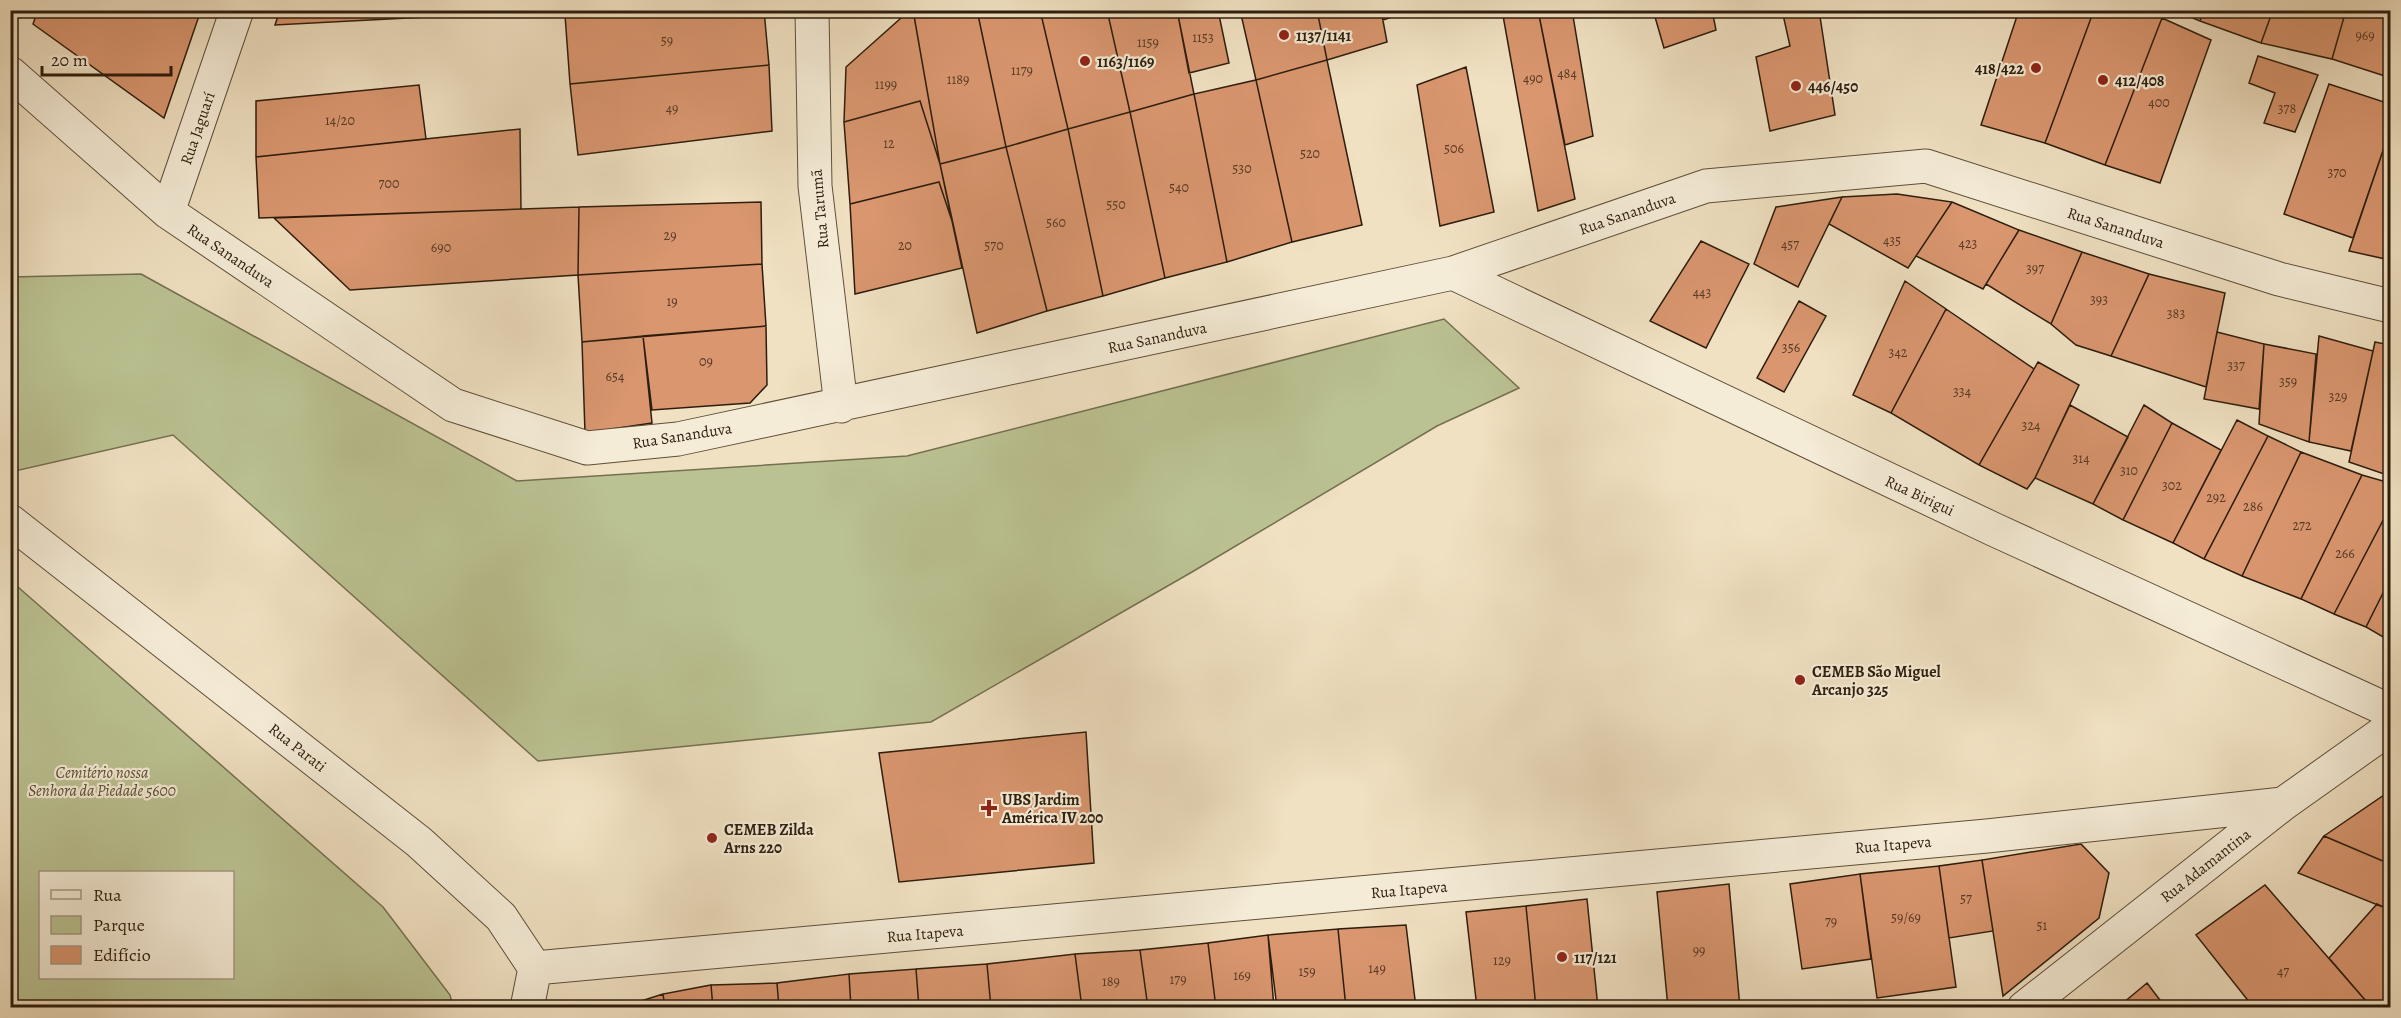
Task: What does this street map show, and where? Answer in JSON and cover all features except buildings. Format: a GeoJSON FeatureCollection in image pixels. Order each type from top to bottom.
{"type":"FeatureCollection","features":[{"type":"Feature","properties":{"kind":"street","name":"Rua Jaguarí"},"geometry":{"type":"LineString","coordinates":[[168,212],[237,10]]}},
{"type":"Feature","properties":{"kind":"street","name":"Rua Tarumã"},"geometry":{"type":"LineString","coordinates":[[812,10],[814,186],[841,406]]}},
{"type":"Feature","properties":{"kind":"street","name":"Rua Sananduva"},"geometry":{"type":"LineString","coordinates":[[10,73],[168,212],[453,405],[587,448],[678,439],[841,406],[1453,273],[1706,186],[1926,166],[2279,279],[2391,306]]}},
{"type":"Feature","properties":{"kind":"street","name":"Rua Birigui"},"geometry":{"type":"LineString","coordinates":[[1453,273],[1995,530],[2391,711]]}},
{"type":"Feature","properties":{"kind":"street","name":"Rua Parati"},"geometry":{"type":"LineString","coordinates":[[10,521],[419,842],[501,917],[535,968]]}},
{"type":"Feature","properties":{"kind":"street","name":"Rua Adamantina"},"geometry":{"type":"LineString","coordinates":[[2024,1008],[2283,804],[2391,728]]}},
{"type":"Feature","properties":{"kind":"street","name":"Rua Itapeva"},"geometry":{"type":"LineString","coordinates":[[535,968],[1987,836],[2283,804]]}},
{"type":"Feature","properties":{"kind":"street"},"geometry":{"type":"LineString","coordinates":[[527,1008],[535,968]]}},
{"type":"Feature","properties":{"kind":"green space"},"geometry":{"type":"Polygon","coordinates":[[[141,274],[517,481],[907,456],[1444,319],[1519,388],[1437,426],[1192,572],[931,722],[538,761],[173,435],[15,471],[11,467],[11,277],[141,274]]]}},
{"type":"Feature","properties":{"kind":"green space","name":"Cemitério nossa Senhora da Piedade 5600"},"geometry":{"type":"Polygon","coordinates":[[[10,580],[383,907],[450,995],[453,1007],[11,1007],[10,580]]]}},
{"type":"Feature","properties":{"kind":"place","name":"1137/1141"},"geometry":{"type":"Point","coordinates":[1284,35]}},
{"type":"Feature","properties":{"kind":"place","name":"1163/1169"},"geometry":{"type":"Point","coordinates":[1085,61]}},
{"type":"Feature","properties":{"kind":"place","name":"418/422"},"geometry":{"type":"Point","coordinates":[2036,68]}},
{"type":"Feature","properties":{"kind":"place","name":"412/408"},"geometry":{"type":"Point","coordinates":[2103,80]}},
{"type":"Feature","properties":{"kind":"place","name":"446/450"},"geometry":{"type":"Point","coordinates":[1796,86]}},
{"type":"Feature","properties":{"kind":"place","name":"CEMEB São Miguel Arcanjo 325"},"geometry":{"type":"Point","coordinates":[1800,680]}},
{"type":"Feature","properties":{"kind":"place","name":"UBS Jardim América IV 200"},"geometry":{"type":"Point","coordinates":[989,808]}},
{"type":"Feature","properties":{"kind":"place","name":"CEMEB Zilda Arns 220"},"geometry":{"type":"Point","coordinates":[712,838]}},
{"type":"Feature","properties":{"kind":"place","name":"117/121"},"geometry":{"type":"Point","coordinates":[1562,957]}}]}
